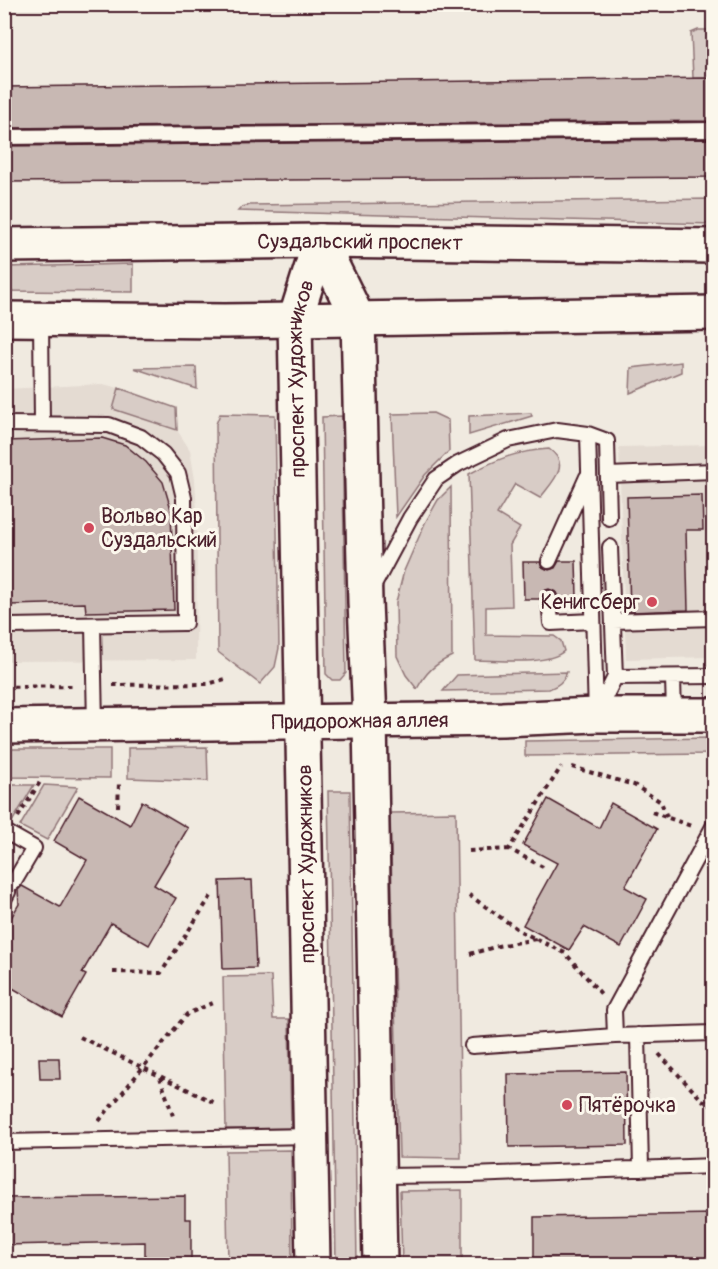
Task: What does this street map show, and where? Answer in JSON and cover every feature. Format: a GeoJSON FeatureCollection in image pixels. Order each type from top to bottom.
{"type":"FeatureCollection","features":[{"type":"Feature","properties":{"kind":"street","name":"Суздальский проспект"},"geometry":{"type":"LineString","coordinates":[[4,246],[320,241],[714,246]]}},
{"type":"Feature","properties":{"kind":"street","name":"проспект Художников"},"geometry":{"type":"LineString","coordinates":[[320,241],[358,319],[370,720],[380,1264]]}},
{"type":"Feature","properties":{"kind":"street","name":"проспект Художников"},"geometry":{"type":"LineString","coordinates":[[313,1264],[295,320],[320,241]]}},
{"type":"Feature","properties":{"kind":"street"},"geometry":{"type":"LineString","coordinates":[[4,319],[295,320],[714,313]]}},
{"type":"Feature","properties":{"kind":"street","name":"Придорожная аллея"},"geometry":{"type":"LineString","coordinates":[[4,726],[502,719],[596,715],[714,715]]}},
{"type":"Feature","properties":{"kind":"lane"},"geometry":{"type":"LineString","coordinates":[[4,137],[714,130]]}},
{"type":"Feature","properties":{"kind":"lane"},"geometry":{"type":"LineString","coordinates":[[41,320],[42,424]]}},
{"type":"Feature","properties":{"kind":"lane"},"geometry":{"type":"LineString","coordinates":[[4,424],[109,425],[141,437],[163,454],[178,474],[184,498],[185,623],[10,626]]}},
{"type":"Feature","properties":{"kind":"lane"},"geometry":{"type":"LineString","coordinates":[[365,602],[410,518],[436,479],[458,464],[508,440],[557,430],[588,434],[607,441],[609,518]]}},
{"type":"Feature","properties":{"kind":"lane"},"geometry":{"type":"LineString","coordinates":[[588,434],[596,715]]}},
{"type":"Feature","properties":{"kind":"lane"},"geometry":{"type":"LineString","coordinates":[[608,475],[714,471]]}},
{"type":"Feature","properties":{"kind":"lane"},"geometry":{"type":"LineString","coordinates":[[549,561],[589,472]]}},
{"type":"Feature","properties":{"kind":"lane"},"geometry":{"type":"LineString","coordinates":[[596,715],[615,677],[610,547]]}},
{"type":"Feature","properties":{"kind":"lane"},"geometry":{"type":"LineString","coordinates":[[549,598],[550,623],[593,621]]}},
{"type":"Feature","properties":{"kind":"lane"},"geometry":{"type":"LineString","coordinates":[[614,621],[714,618]]}},
{"type":"Feature","properties":{"kind":"lane"},"geometry":{"type":"LineString","coordinates":[[93,625],[95,724]]}},
{"type":"Feature","properties":{"kind":"lane"},"geometry":{"type":"LineString","coordinates":[[615,677],[714,676]]}},
{"type":"Feature","properties":{"kind":"lane"},"geometry":{"type":"LineString","coordinates":[[672,678],[674,716]]}},
{"type":"Feature","properties":{"kind":"lane"},"geometry":{"type":"LineString","coordinates":[[615,1035],[614,1010],[711,829]]}},
{"type":"Feature","properties":{"kind":"lane"},"geometry":{"type":"LineString","coordinates":[[7,832],[34,848],[9,891]]}},
{"type":"Feature","properties":{"kind":"lane"},"geometry":{"type":"LineString","coordinates":[[472,1046],[615,1035],[714,1033]]}},
{"type":"Feature","properties":{"kind":"lane"},"geometry":{"type":"LineString","coordinates":[[638,1035],[642,1169]]}},
{"type":"Feature","properties":{"kind":"lane"},"geometry":{"type":"LineString","coordinates":[[4,1142],[311,1136]]}},
{"type":"Feature","properties":{"kind":"lane"},"geometry":{"type":"LineString","coordinates":[[378,1176],[714,1166]]}},
{"type":"Feature","properties":{"kind":"path"},"geometry":{"type":"LineString","coordinates":[[4,687],[208,684],[228,678]]}},
{"type":"Feature","properties":{"kind":"path"},"geometry":{"type":"LineString","coordinates":[[509,849],[561,767]]}},
{"type":"Feature","properties":{"kind":"path"},"geometry":{"type":"LineString","coordinates":[[572,767],[634,785],[661,802],[667,817]]}},
{"type":"Feature","properties":{"kind":"path"},"geometry":{"type":"LineString","coordinates":[[7,832],[40,782]]}},
{"type":"Feature","properties":{"kind":"path"},"geometry":{"type":"LineString","coordinates":[[118,783],[118,807]]}},
{"type":"Feature","properties":{"kind":"path"},"geometry":{"type":"LineString","coordinates":[[652,812],[711,829]]}},
{"type":"Feature","properties":{"kind":"path"},"geometry":{"type":"LineString","coordinates":[[469,851],[509,849],[543,867]]}},
{"type":"Feature","properties":{"kind":"path"},"geometry":{"type":"LineString","coordinates":[[113,972],[161,974],[213,893]]}},
{"type":"Feature","properties":{"kind":"path"},"geometry":{"type":"LineString","coordinates":[[469,895],[520,931],[565,953],[614,1010]]}},
{"type":"Feature","properties":{"kind":"path"},"geometry":{"type":"LineString","coordinates":[[470,954],[498,945],[536,939]]}},
{"type":"Feature","properties":{"kind":"path"},"geometry":{"type":"LineString","coordinates":[[83,1141],[187,1014],[215,1002]]}},
{"type":"Feature","properties":{"kind":"path"},"geometry":{"type":"LineString","coordinates":[[638,1035],[702,1100],[714,1107]]}},
{"type":"Feature","properties":{"kind":"path"},"geometry":{"type":"LineString","coordinates":[[80,1037],[217,1104]]}},
{"type":"Feature","properties":{"kind":"path"},"geometry":{"type":"LineString","coordinates":[[160,1077],[181,1139]]}},
{"type":"Feature","properties":{"kind":"shaded area"},"geometry":{"type":"Polygon","coordinates":[[[698,30],[713,30],[713,78],[693,78],[691,33],[698,30]]]}},
{"type":"Feature","properties":{"kind":"shaded area"},"geometry":{"type":"Polygon","coordinates":[[[713,199],[713,224],[238,211],[250,205],[713,199]]]}},
{"type":"Feature","properties":{"kind":"shaded area"},"geometry":{"type":"Polygon","coordinates":[[[133,264],[133,292],[5,291],[5,267],[133,264]]]}},
{"type":"Feature","properties":{"kind":"shaded area"},"geometry":{"type":"Polygon","coordinates":[[[681,362],[681,372],[630,393],[631,368],[681,362]]]}},
{"type":"Feature","properties":{"kind":"shaded area"},"geometry":{"type":"Polygon","coordinates":[[[196,367],[197,389],[134,368],[196,367]]]}},
{"type":"Feature","properties":{"kind":"shaded area"},"geometry":{"type":"Polygon","coordinates":[[[103,384],[119,388],[113,409],[177,430],[190,450],[197,513],[196,660],[5,661],[5,389],[103,384]]]}},
{"type":"Feature","properties":{"kind":"shaded area"},"geometry":{"type":"Polygon","coordinates":[[[119,388],[176,408],[177,430],[113,409],[119,388]]]}},
{"type":"Feature","properties":{"kind":"shaded area"},"geometry":{"type":"Polygon","coordinates":[[[433,413],[448,420],[449,451],[425,475],[396,517],[392,414],[433,413]]]}},
{"type":"Feature","properties":{"kind":"shaded area"},"geometry":{"type":"Polygon","coordinates":[[[531,413],[532,416],[469,435],[469,416],[531,413]]]}},
{"type":"Feature","properties":{"kind":"shaded area"},"geometry":{"type":"Polygon","coordinates":[[[220,414],[275,415],[279,648],[275,667],[260,684],[218,652],[216,424],[220,414]]]}},
{"type":"Feature","properties":{"kind":"shaded area"},"geometry":{"type":"Polygon","coordinates":[[[342,416],[346,673],[340,680],[332,680],[326,674],[322,417],[342,416]]]}},
{"type":"Feature","properties":{"kind":"shaded area"},"geometry":{"type":"Polygon","coordinates":[[[713,445],[713,657],[626,659],[619,447],[713,445]]]}},
{"type":"Feature","properties":{"kind":"shaded area"},"geometry":{"type":"Polygon","coordinates":[[[549,449],[559,461],[558,473],[540,498],[515,484],[497,514],[520,528],[510,545],[512,606],[486,607],[486,635],[554,636],[561,641],[564,651],[546,659],[475,660],[469,474],[508,457],[549,449]]]}},
{"type":"Feature","properties":{"kind":"shaded area"},"geometry":{"type":"Polygon","coordinates":[[[451,487],[452,656],[431,669],[417,689],[406,675],[397,656],[396,602],[404,571],[425,523],[438,500],[451,487]]]}},
{"type":"Feature","properties":{"kind":"shaded area"},"geometry":{"type":"Polygon","coordinates":[[[567,672],[560,683],[549,689],[443,691],[457,675],[567,672]]]}},
{"type":"Feature","properties":{"kind":"shaded area"},"geometry":{"type":"Polygon","coordinates":[[[713,738],[713,754],[525,756],[525,741],[713,738]]]}},
{"type":"Feature","properties":{"kind":"shaded area"},"geometry":{"type":"Polygon","coordinates":[[[207,747],[208,781],[128,778],[128,748],[207,747]]]}},
{"type":"Feature","properties":{"kind":"shaded area"},"geometry":{"type":"Polygon","coordinates":[[[5,749],[110,749],[110,778],[5,777],[5,749]]]}},
{"type":"Feature","properties":{"kind":"shaded area"},"geometry":{"type":"Polygon","coordinates":[[[5,785],[34,785],[12,822],[5,817],[5,785]]]}},
{"type":"Feature","properties":{"kind":"shaded area"},"geometry":{"type":"Polygon","coordinates":[[[44,785],[78,787],[47,840],[20,826],[44,785]]]}},
{"type":"Feature","properties":{"kind":"shaded area"},"geometry":{"type":"Polygon","coordinates":[[[328,791],[350,791],[357,1264],[336,1264],[328,791]]]}},
{"type":"Feature","properties":{"kind":"shaded area"},"geometry":{"type":"Polygon","coordinates":[[[456,812],[461,1158],[399,1157],[390,813],[456,812]]]}},
{"type":"Feature","properties":{"kind":"shaded area"},"geometry":{"type":"Polygon","coordinates":[[[271,976],[273,1019],[289,1019],[291,1128],[226,1129],[223,977],[271,976]]]}},
{"type":"Feature","properties":{"kind":"shaded area"},"geometry":{"type":"Polygon","coordinates":[[[291,1150],[292,1264],[228,1264],[226,1151],[291,1150]]]}},
{"type":"Feature","properties":{"kind":"shaded area"},"geometry":{"type":"Polygon","coordinates":[[[462,1190],[462,1264],[402,1264],[400,1191],[462,1190]]]}},
{"type":"Feature","properties":{"kind":"building"},"geometry":{"type":"Polygon","coordinates":[[[714,78],[714,121],[4,128],[4,87],[714,78]]]}},
{"type":"Feature","properties":{"kind":"building"},"geometry":{"type":"Polygon","coordinates":[[[714,139],[714,177],[4,182],[4,146],[714,139]]]}},
{"type":"Feature","properties":{"kind":"building"},"geometry":{"type":"Polygon","coordinates":[[[102,438],[125,445],[146,462],[163,482],[171,509],[174,610],[86,612],[85,603],[9,605],[5,441],[102,438]]]}},
{"type":"Feature","properties":{"kind":"building"},"geometry":{"type":"Polygon","coordinates":[[[702,495],[703,530],[686,530],[688,610],[630,612],[627,497],[702,495]]]}},
{"type":"Feature","properties":{"kind":"building"},"geometry":{"type":"Polygon","coordinates":[[[559,561],[576,561],[577,597],[558,598],[556,592],[549,589],[543,591],[540,599],[524,599],[523,562],[540,562],[542,567],[549,570],[555,568],[559,561]]]}},
{"type":"Feature","properties":{"kind":"building"},"geometry":{"type":"Polygon","coordinates":[[[79,796],[130,825],[142,801],[188,828],[154,885],[176,898],[149,945],[111,923],[82,973],[86,975],[62,1017],[4,983],[4,930],[19,904],[18,890],[22,886],[60,907],[87,860],[54,841],[79,796]]]}},
{"type":"Feature","properties":{"kind":"building"},"geometry":{"type":"Polygon","coordinates":[[[548,799],[599,828],[611,803],[657,829],[625,887],[647,899],[621,947],[584,927],[569,950],[523,925],[557,863],[523,845],[548,799]]]}},
{"type":"Feature","properties":{"kind":"building"},"geometry":{"type":"Polygon","coordinates":[[[252,880],[256,968],[223,969],[220,881],[252,880]]]}},
{"type":"Feature","properties":{"kind":"building"},"geometry":{"type":"Polygon","coordinates":[[[39,1058],[59,1058],[60,1079],[40,1079],[39,1058]]]}},
{"type":"Feature","properties":{"kind":"building","name":"Пятёрочка"},"geometry":{"type":"Polygon","coordinates":[[[626,1072],[627,1145],[509,1147],[508,1074],[626,1072]]]}},
{"type":"Feature","properties":{"kind":"building"},"geometry":{"type":"Polygon","coordinates":[[[185,1196],[185,1219],[191,1219],[191,1264],[145,1264],[145,1242],[4,1245],[4,1198],[185,1196]]]}},
{"type":"Feature","properties":{"kind":"building"},"geometry":{"type":"Polygon","coordinates":[[[714,1214],[714,1260],[534,1264],[534,1217],[714,1214]]]}},
{"type":"Feature","properties":{"kind":"place","name":"Вольво Кар Суздальский"},"geometry":{"type":"Point","coordinates":[89,528]}},
{"type":"Feature","properties":{"kind":"place","name":"Кенигсберг"},"geometry":{"type":"Point","coordinates":[652,602]}},
{"type":"Feature","properties":{"kind":"place","name":"Пятёрочка"},"geometry":{"type":"Point","coordinates":[567,1105]}}]}
